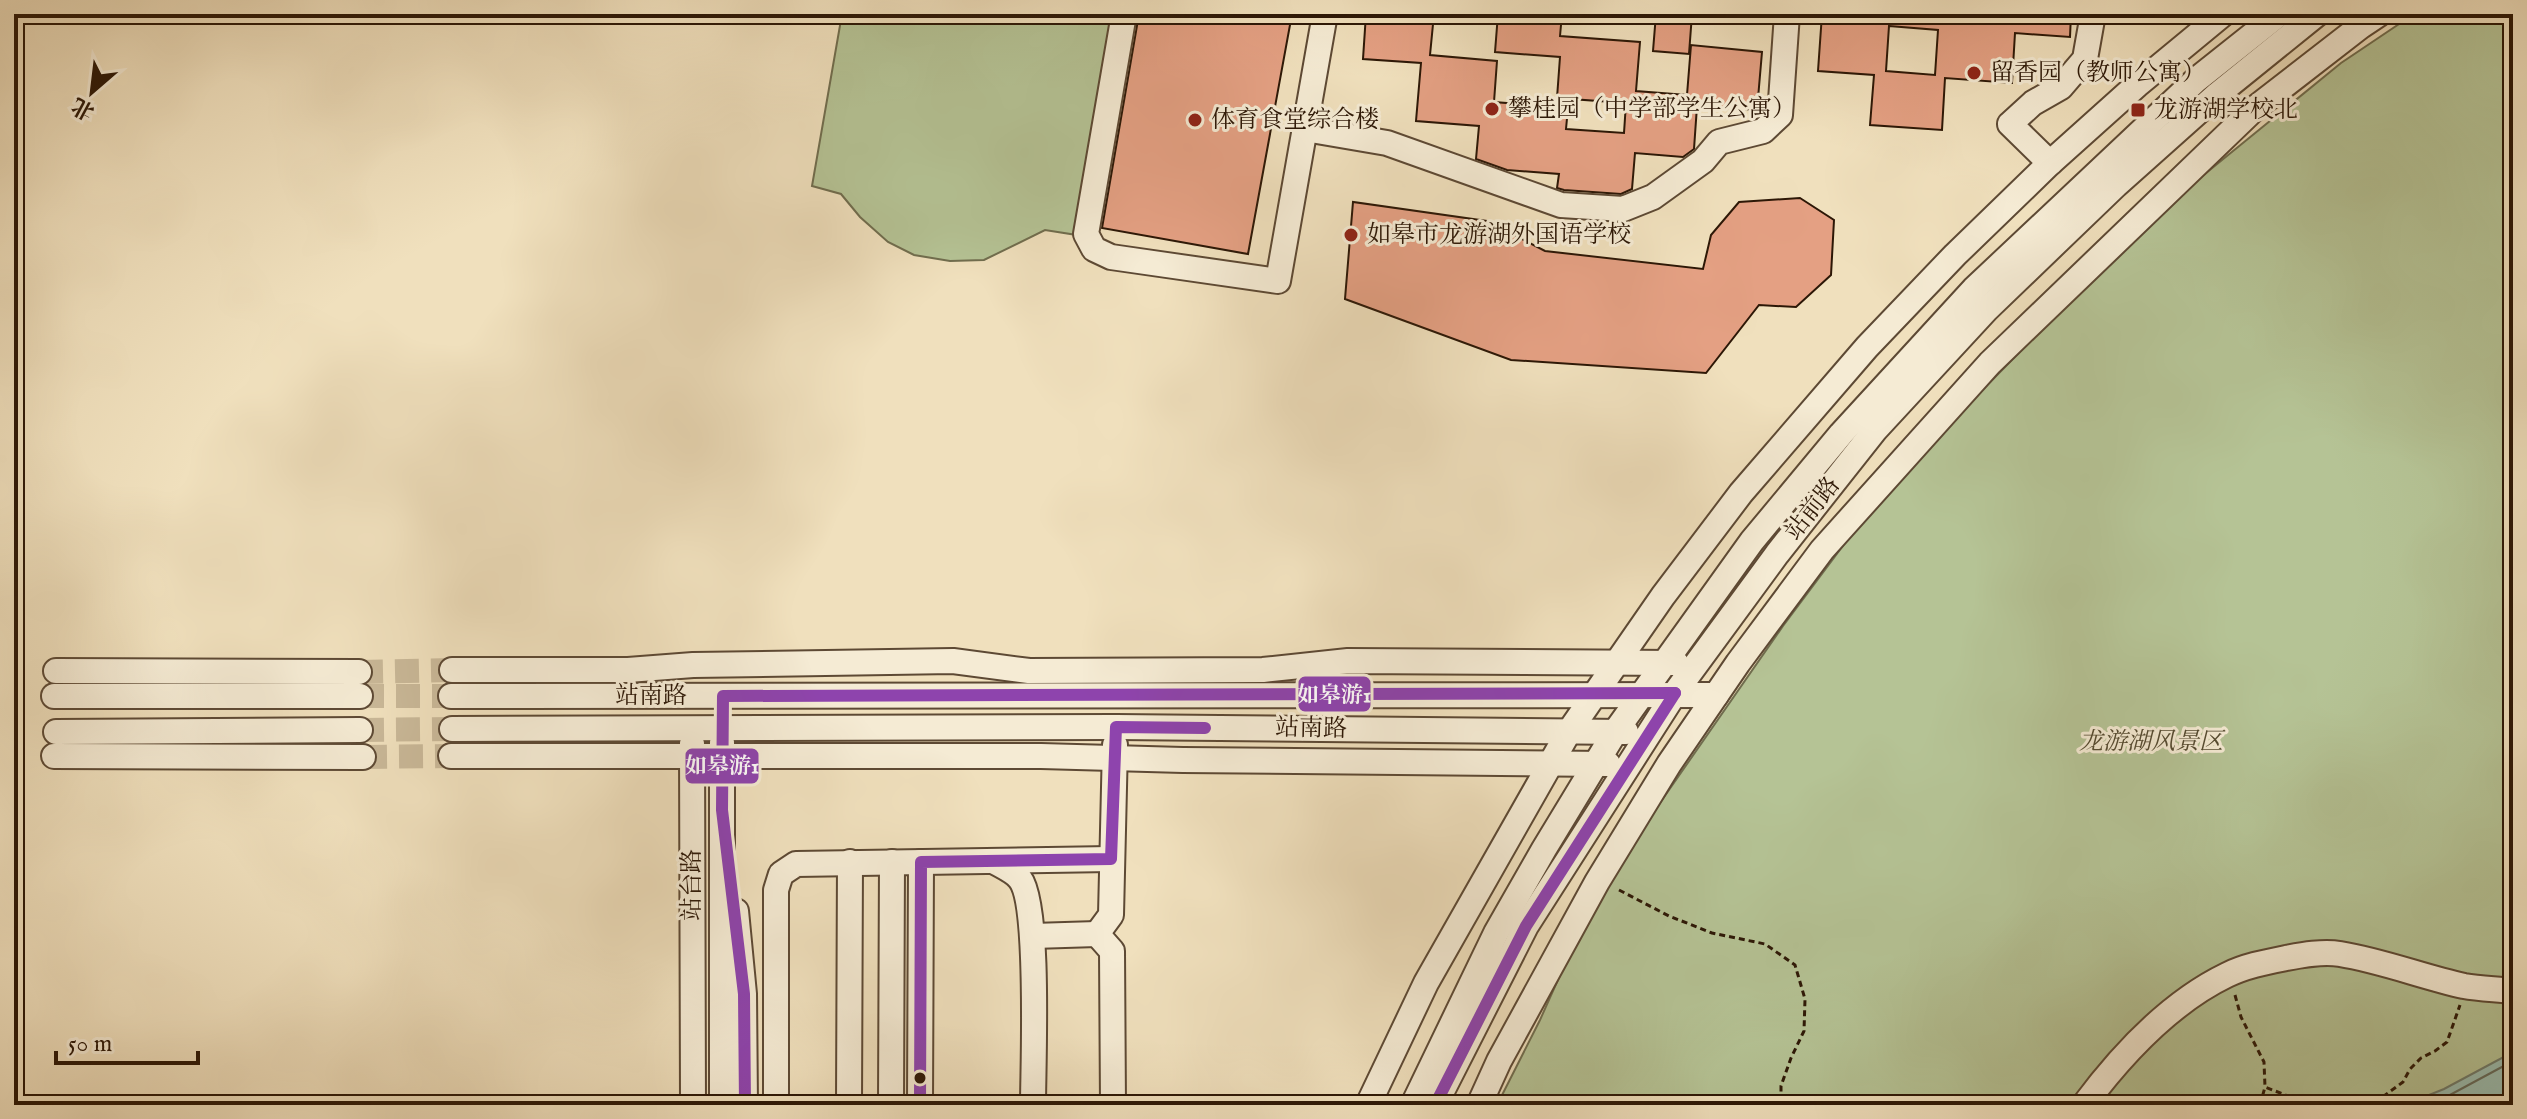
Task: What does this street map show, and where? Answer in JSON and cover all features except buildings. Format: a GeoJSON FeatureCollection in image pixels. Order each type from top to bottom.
{"type":"FeatureCollection","features":[{"type":"Feature","properties":{"kind":"street"},"geometry":{"type":"LineString","coordinates":[[1124,14],[1086,234],[1094,249],[1111,257],[1278,281],[1325,14]]}},
{"type":"Feature","properties":{"kind":"street"},"geometry":{"type":"LineString","coordinates":[[1305,129],[1387,143],[1561,205],[1623,209],[1653,197],[1703,161],[1719,142],[1763,131],[1780,115],[1787,14]]}},
{"type":"Feature","properties":{"kind":"street"},"geometry":{"type":"LineString","coordinates":[[2050,163],[2010,124],[2033,103],[2061,87],[2085,59],[2093,14]]}},
{"type":"Feature","properties":{"kind":"street"},"geometry":{"type":"LineString","coordinates":[[1368,1105],[1426,983],[1568,733],[1663,596],[1741,493],[1867,347],[1955,255],[2050,163],[2223,14]]}},
{"type":"Feature","properties":{"kind":"street","name":"站前路"},"geometry":{"type":"LineString","coordinates":[[1413,1105],[1496,933],[1595,764],[1641,693],[1752,541],[1841,434],[1974,289],[2196,80],[2279,14]]}},
{"type":"Feature","properties":{"kind":"street","name":"站前路"},"geometry":{"type":"LineString","coordinates":[[1435,1105],[1526,926],[1675,693],[1777,554],[1875,430],[1986,310],[2116,185],[2317,14]]}},
{"type":"Feature","properties":{"kind":"street"},"geometry":{"type":"LineString","coordinates":[[1479,1105],[1499,1061],[1597,882],[1669,764],[1738,663],[1822,550],[1990,363],[2254,109],[2379,14]]}},
{"type":"Feature","properties":{"kind":"street"},"geometry":{"type":"LineString","coordinates":[[452,670],[628,670],[693,665],[953,661],[1029,671],[1263,670],[1348,661],[1738,663]]}},
{"type":"Feature","properties":{"kind":"street","name":"站台路"},"geometry":{"type":"LineString","coordinates":[[693,665],[693,1105]]}},
{"type":"Feature","properties":{"kind":"street"},"geometry":{"type":"LineString","coordinates":[[722,1105],[723,665]]}},
{"type":"Feature","properties":{"kind":"street"},"geometry":{"type":"LineString","coordinates":[[56,671],[359,672]]}},
{"type":"Feature","properties":{"kind":"street","name":"站南路"},"geometry":{"type":"LineString","coordinates":[[451,696],[1716,695]]}},
{"type":"Feature","properties":{"kind":"street"},"geometry":{"type":"LineString","coordinates":[[54,696],[360,696]]}},
{"type":"Feature","properties":{"kind":"street"},"geometry":{"type":"LineString","coordinates":[[1097,934],[1111,915],[1116,727]]}},
{"type":"Feature","properties":{"kind":"street","name":"站南路"},"geometry":{"type":"LineString","coordinates":[[452,729],[1116,727],[1690,732]]}},
{"type":"Feature","properties":{"kind":"street"},"geometry":{"type":"LineString","coordinates":[[360,730],[55,744],[363,757]]}},
{"type":"Feature","properties":{"kind":"street"},"geometry":{"type":"LineString","coordinates":[[451,756],[1041,756],[1669,764]]}},
{"type":"Feature","properties":{"kind":"street"},"geometry":{"type":"LineString","coordinates":[[722,810],[744,994],[745,1105]]}},
{"type":"Feature","properties":{"kind":"street"},"geometry":{"type":"LineString","coordinates":[[776,1105],[776,890],[781,874],[796,864],[1111,859]]}},
{"type":"Feature","properties":{"kind":"street"},"geometry":{"type":"LineString","coordinates":[[849,1105],[850,862]]}},
{"type":"Feature","properties":{"kind":"street"},"geometry":{"type":"LineString","coordinates":[[891,1105],[892,862]]}},
{"type":"Feature","properties":{"kind":"street"},"geometry":{"type":"LineString","coordinates":[[920,1105],[921,862]]}},
{"type":"Feature","properties":{"kind":"street"},"geometry":{"type":"LineString","coordinates":[[995,862],[1020,879],[1028,901],[1033,936],[1033,1105]]}},
{"type":"Feature","properties":{"kind":"street"},"geometry":{"type":"LineString","coordinates":[[1033,936],[1097,934]]}},
{"type":"Feature","properties":{"kind":"street"},"geometry":{"type":"LineString","coordinates":[[1097,934],[1112,951],[1113,1105]]}},
{"type":"Feature","properties":{"kind":"street"},"geometry":{"type":"LineString","coordinates":[[2084,1105],[2109,1071],[2159,1021],[2229,973],[2261,963],[2336,953],[2466,986],[2513,991]]}},
{"type":"Feature","properties":{"kind":"path"},"geometry":{"type":"LineString","coordinates":[[1597,882],[1712,933],[1765,944],[1795,965],[1805,999],[1804,1031],[1781,1086],[1781,1105]]}},
{"type":"Feature","properties":{"kind":"path"},"geometry":{"type":"LineString","coordinates":[[2229,973],[2241,1017],[2264,1062],[2265,1087],[2260,1105]]}},
{"type":"Feature","properties":{"kind":"path"},"geometry":{"type":"LineString","coordinates":[[2365,1105],[2377,1101],[2403,1082],[2421,1058],[2447,1042],[2466,986]]}},
{"type":"Feature","properties":{"kind":"path"},"geometry":{"type":"LineString","coordinates":[[2265,1087],[2311,1105]]}},
{"type":"Feature","properties":{"kind":"green space"},"geometry":{"type":"Polygon","coordinates":[[[842,14],[1115,14],[1077,235],[1045,230],[984,260],[950,261],[914,255],[888,242],[860,217],[841,194],[812,186],[842,14]]]}},
{"type":"Feature","properties":{"kind":"green space","name":"龙游湖风景区"},"geometry":{"type":"Polygon","coordinates":[[[2414,14],[2513,14],[2513,1105],[1497,1105],[1540,1020],[1590,908],[1783,626],[1857,527],[1937,436],[2157,213],[2341,63],[2414,14]]]}},
{"type":"Feature","properties":{"kind":"water"},"geometry":{"type":"Polygon","coordinates":[[[2513,1052],[2513,1105],[2404,1105],[2444,1089],[2513,1052]]]}},
{"type":"Feature","properties":{"kind":"tunnel"},"geometry":{"type":"LineString","coordinates":[[359,672],[452,670]]}},
{"type":"Feature","properties":{"kind":"tunnel"},"geometry":{"type":"LineString","coordinates":[[360,696],[451,696]]}},
{"type":"Feature","properties":{"kind":"tunnel"},"geometry":{"type":"LineString","coordinates":[[360,730],[452,729]]}},
{"type":"Feature","properties":{"kind":"tunnel"},"geometry":{"type":"LineString","coordinates":[[363,757],[451,756]]}},
{"type":"Feature","properties":{"kind":"transit line","name":"如皋游1"},"geometry":{"type":"LineString","coordinates":[[745,1105],[744,994],[722,810],[723,696],[1675,693]]}},
{"type":"Feature","properties":{"kind":"transit line","name":"如皋游1"},"geometry":{"type":"LineString","coordinates":[[1435,1105],[1526,926],[1675,693]]}},
{"type":"Feature","properties":{"kind":"transit line","name":"如皋游1"},"geometry":{"type":"LineString","coordinates":[[920,1105],[921,862],[1111,859],[1116,727],[1205,728]]}},
{"type":"Feature","properties":{"kind":"place","name":"留香园（教师公寓）"},"geometry":{"type":"Point","coordinates":[1974,73]}},
{"type":"Feature","properties":{"kind":"place","name":"攀桂园（中学部学生公寓）"},"geometry":{"type":"Point","coordinates":[1492,109]}},
{"type":"Feature","properties":{"kind":"place","name":"龙游湖学校北"},"geometry":{"type":"Point","coordinates":[2138,110]}},
{"type":"Feature","properties":{"kind":"place","name":"体育食堂综合楼"},"geometry":{"type":"Point","coordinates":[1195,120]}},
{"type":"Feature","properties":{"kind":"place","name":"如皋市龙游湖外国语学校"},"geometry":{"type":"Point","coordinates":[1351,235]}}]}
